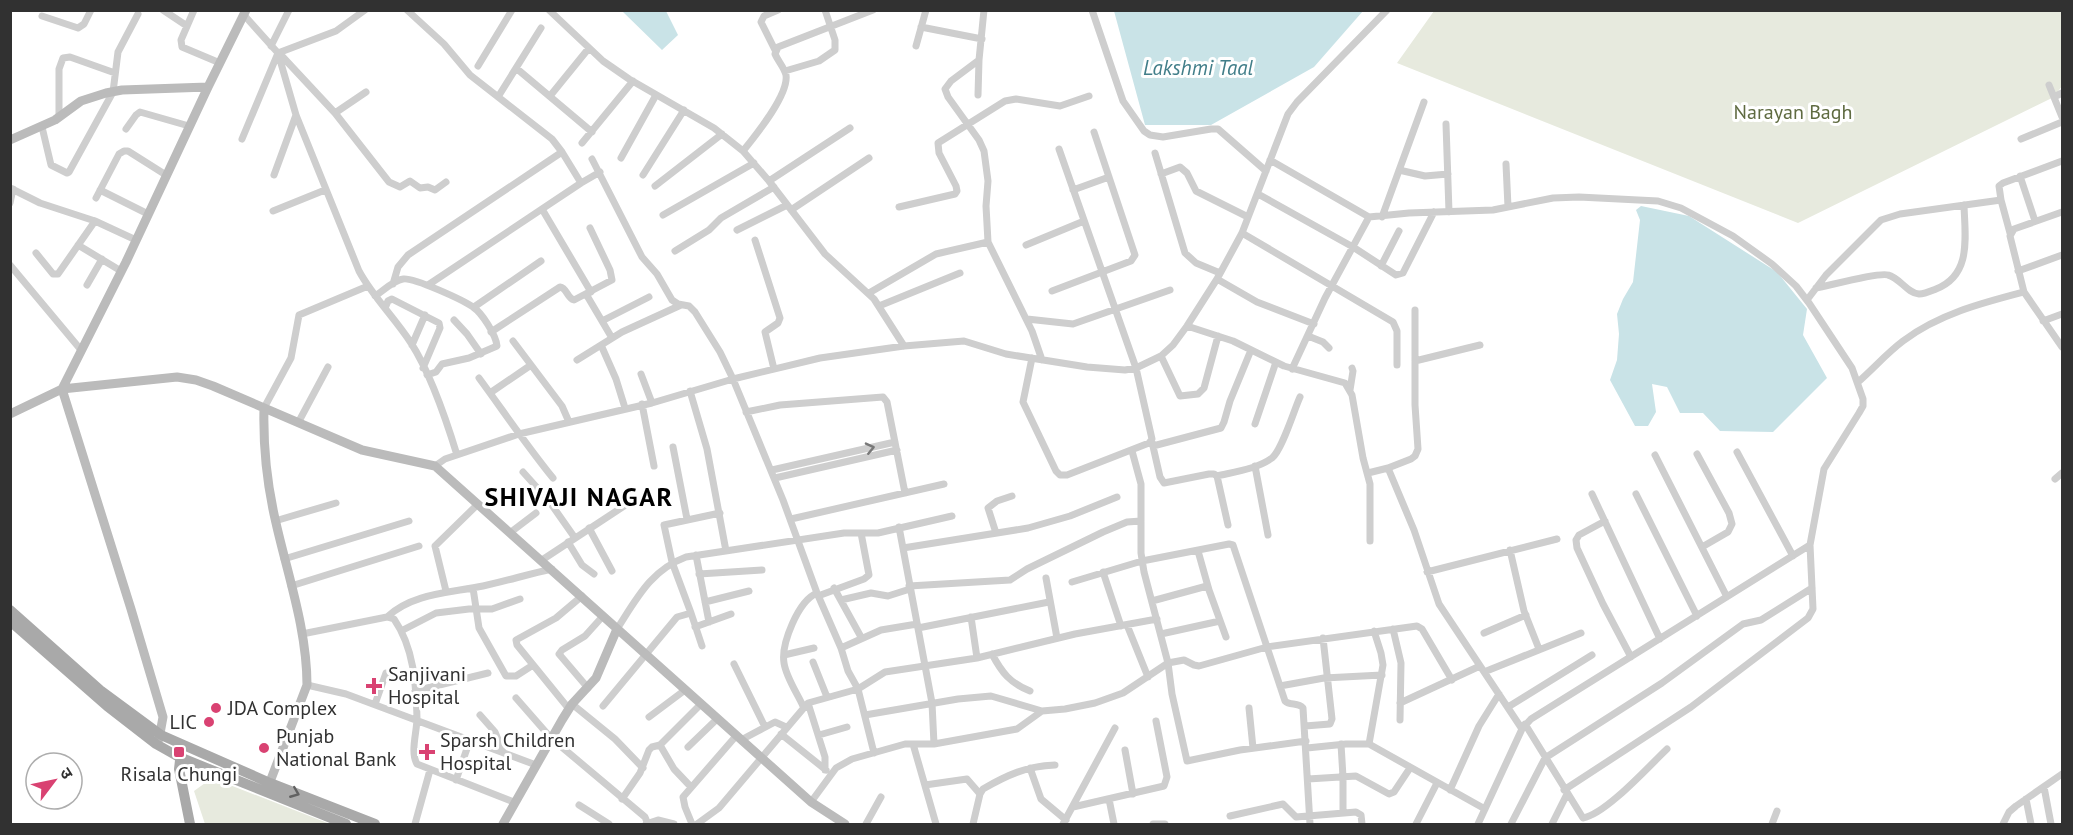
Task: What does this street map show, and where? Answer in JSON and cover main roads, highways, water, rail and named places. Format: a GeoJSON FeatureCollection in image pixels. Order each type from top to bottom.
{"type":"FeatureCollection","features":[{"type":"Feature","properties":{"kind":"main road"},"geometry":{"type":"LineString","coordinates":[[10,610],[159,740]]}},
{"type":"Feature","properties":{"kind":"main road"},"geometry":{"type":"LineString","coordinates":[[10,621],[70,675],[159,740],[268,787],[375,825]]}},
{"type":"Feature","properties":{"kind":"main road"},"geometry":{"type":"LineString","coordinates":[[181,751],[181,788],[190,825]]}},
{"type":"Feature","properties":{"kind":"main road"},"geometry":{"type":"LineString","coordinates":[[268,787],[346,825]]}},
{"type":"Feature","properties":{"kind":"water","name":"Lakshmi Taal"},"geometry":{"type":"Polygon","coordinates":[[[1114,10],[1363,11],[1314,67],[1211,125],[1145,125],[1114,10]]]}},
{"type":"Feature","properties":{"kind":"water"},"geometry":{"type":"Polygon","coordinates":[[[622,11],[666,11],[678,35],[662,50],[622,11]]]}},
{"type":"Feature","properties":{"kind":"water"},"geometry":{"type":"Polygon","coordinates":[[[1641,206],[1689,216],[1777,272],[1807,309],[1803,335],[1827,378],[1773,432],[1720,431],[1703,413],[1680,413],[1667,387],[1652,384],[1656,412],[1648,426],[1635,426],[1610,380],[1617,360],[1619,334],[1617,314],[1633,282],[1640,220],[1636,210],[1641,206]]]}},
{"type":"Feature","properties":{"kind":"place","name":"Sanjivani Hospital"},"geometry":{"type":"Point","coordinates":[374,686]}},
{"type":"Feature","properties":{"kind":"place","name":"JDA Complex"},"geometry":{"type":"Point","coordinates":[216,708]}},
{"type":"Feature","properties":{"kind":"place","name":"LIC"},"geometry":{"type":"Point","coordinates":[209,722]}},
{"type":"Feature","properties":{"kind":"place","name":"Punjab National Bank"},"geometry":{"type":"Point","coordinates":[264,748]}},
{"type":"Feature","properties":{"kind":"place","name":"Risala Chungi"},"geometry":{"type":"Point","coordinates":[179,752]}},
{"type":"Feature","properties":{"kind":"place","name":"Sparsh Children Hospital"},"geometry":{"type":"Point","coordinates":[427,752]}},
{"type":"Feature","properties":{"kind":"district","name":"SHIVAJI NAGAR"},"geometry":{"type":"Point","coordinates":[579,496]}},
{"type":"Feature","properties":{"kind":"park label","name":"Narayan Bagh"},"geometry":{"type":"Point","coordinates":[1793,112]}}]}
